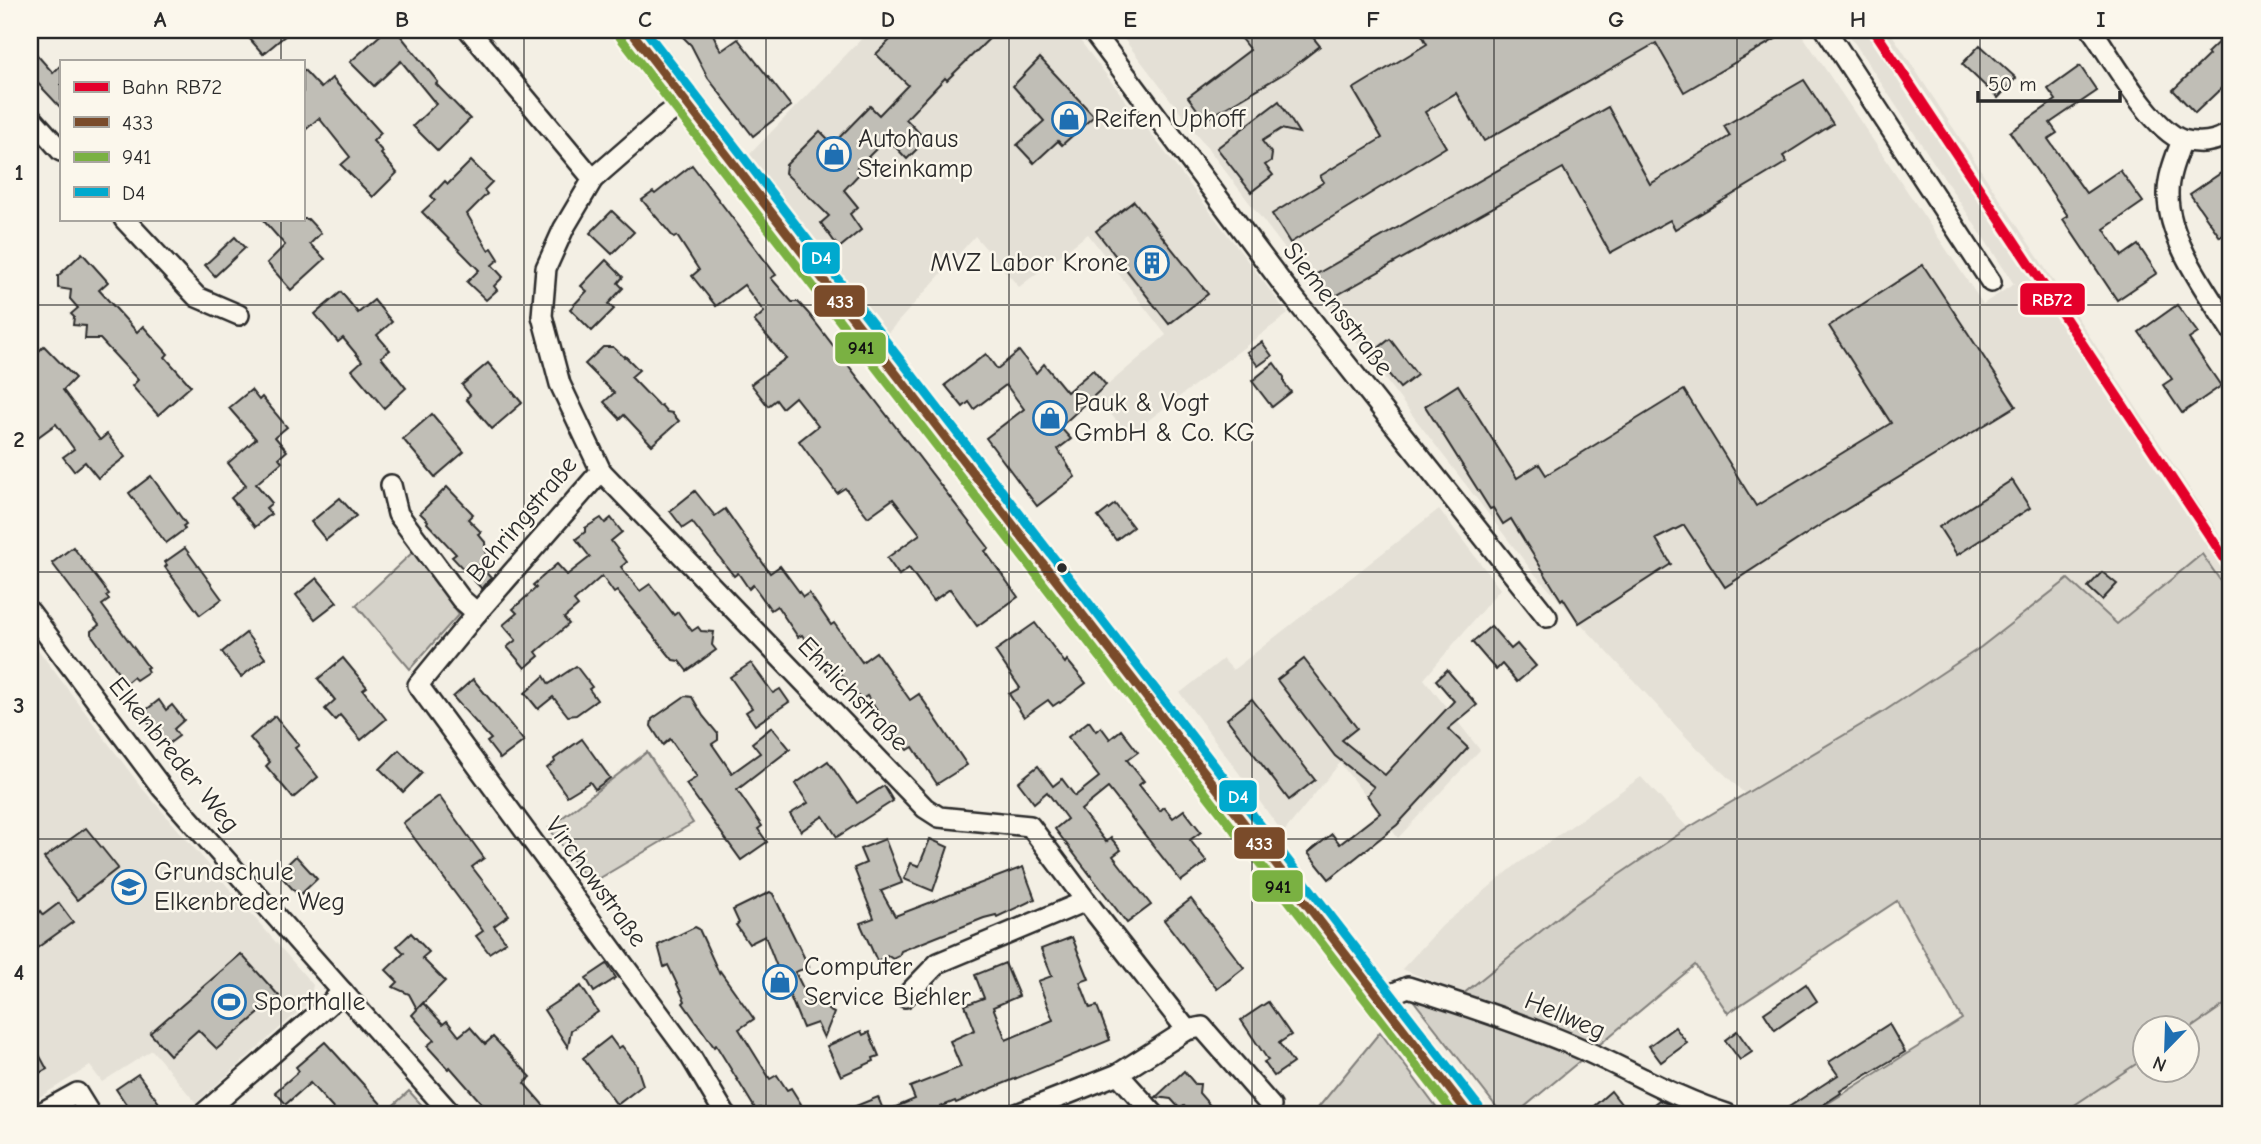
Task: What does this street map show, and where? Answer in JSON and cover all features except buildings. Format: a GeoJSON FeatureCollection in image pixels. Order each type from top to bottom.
{"type":"FeatureCollection","features":[{"type":"Feature","properties":{"kind":"main road"},"geometry":{"type":"LineString","coordinates":[[630,30],[1469,1114]]}},
{"type":"Feature","properties":{"kind":"street"},"geometry":{"type":"LineString","coordinates":[[469,30],[593,179]]}},
{"type":"Feature","properties":{"kind":"street","name":"Siemensstraße"},"geometry":{"type":"LineString","coordinates":[[1092,30],[1282,282],[1547,617]]}},
{"type":"Feature","properties":{"kind":"street"},"geometry":{"type":"LineString","coordinates":[[1826,30],[1991,282]]}},
{"type":"Feature","properties":{"kind":"street"},"geometry":{"type":"LineString","coordinates":[[2092,30],[2169,135],[2199,144],[2221,139],[2231,132]]}},
{"type":"Feature","properties":{"kind":"street","name":"Behringstraße"},"geometry":{"type":"LineString","coordinates":[[418,685],[477,612],[601,471],[560,384],[542,316],[546,268],[564,228],[593,179],[686,101]]}},
{"type":"Feature","properties":{"kind":"street"},"geometry":{"type":"LineString","coordinates":[[30,117],[60,150]]}},
{"type":"Feature","properties":{"kind":"street"},"geometry":{"type":"LineString","coordinates":[[2182,141],[2171,174],[2168,195],[2174,225],[2186,257],[2231,330]]}},
{"type":"Feature","properties":{"kind":"street"},"geometry":{"type":"LineString","coordinates":[[125,220],[197,297],[239,315]]}},
{"type":"Feature","properties":{"kind":"street","name":"Ehrlichstraße"},"geometry":{"type":"LineString","coordinates":[[601,471],[925,808],[939,817],[1030,825],[1186,1030]]}},
{"type":"Feature","properties":{"kind":"street","name":"Behringstraße"},"geometry":{"type":"LineString","coordinates":[[391,485],[398,514],[461,599],[477,612]]}},
{"type":"Feature","properties":{"kind":"street","name":"Elkenbreder Weg"},"geometry":{"type":"LineString","coordinates":[[30,612],[162,788],[451,1114]]}},
{"type":"Feature","properties":{"kind":"street","name":"Virchowstraße"},"geometry":{"type":"LineString","coordinates":[[418,685],[691,1057],[725,1114]]}},
{"type":"Feature","properties":{"kind":"street"},"geometry":{"type":"LineString","coordinates":[[905,997],[938,963],[1086,901]]}},
{"type":"Feature","properties":{"kind":"street","name":"Hellweg"},"geometry":{"type":"LineString","coordinates":[[1380,999],[1408,987],[1475,1008],[1571,1044],[1653,1084],[1727,1114]]}},
{"type":"Feature","properties":{"kind":"street"},"geometry":{"type":"LineString","coordinates":[[203,1114],[343,992]]}},
{"type":"Feature","properties":{"kind":"street"},"geometry":{"type":"LineString","coordinates":[[1017,1114],[1118,1074],[1186,1030],[1202,1027],[1271,1106]]}},
{"type":"Feature","properties":{"kind":"street"},"geometry":{"type":"LineString","coordinates":[[1118,1074],[1154,1114]]}},
{"type":"Feature","properties":{"kind":"street"},"geometry":{"type":"LineString","coordinates":[[39,1114],[77,1093],[90,1114]]}},
{"type":"Feature","properties":{"kind":"shaded area"},"geometry":{"type":"Polygon","coordinates":[[[870,30],[1072,30],[1288,314],[1129,435],[1095,396],[1166,335],[1088,234],[1019,287],[975,236],[887,334],[747,157],[870,30]]]}},
{"type":"Feature","properties":{"kind":"shaded area"},"geometry":{"type":"Polygon","coordinates":[[[1117,30],[1799,30],[1983,304],[2014,284],[1846,30],[1889,30],[2231,552],[2231,596],[2202,555],[2117,624],[2068,579],[1981,647],[1886,710],[1744,793],[1689,740],[1532,571],[1117,30]]]}},
{"type":"Feature","properties":{"kind":"shaded area"},"geometry":{"type":"Polygon","coordinates":[[[1439,509],[1500,589],[1424,679],[1480,750],[1398,838],[1340,763],[1283,833],[1180,693],[1223,659],[1233,670],[1439,509]]]}},
{"type":"Feature","properties":{"kind":"shaded area"},"geometry":{"type":"Polygon","coordinates":[[[414,551],[459,614],[410,669],[356,605],[414,551]]]}},
{"type":"Feature","properties":{"kind":"shaded area"},"geometry":{"type":"Polygon","coordinates":[[[2202,554],[2231,596],[2231,1000],[2202,1020],[2202,1014],[2132,1014],[2132,1067],[2061,1114],[1811,1114],[1962,1019],[1897,901],[1728,1013],[1695,965],[1516,1114],[1502,1114],[1410,996],[1463,994],[1571,907],[1688,828],[1886,710],[1981,647],[2068,579],[2117,624],[2202,554]]]}},
{"type":"Feature","properties":{"kind":"shaded area","name":"Grundschule Elkenbreder Weg"},"geometry":{"type":"Polygon","coordinates":[[[30,639],[142,788],[313,985],[309,1002],[196,1103],[152,1050],[102,1082],[90,1066],[30,1103],[30,639]]]}},
{"type":"Feature","properties":{"kind":"shaded area"},"geometry":{"type":"Polygon","coordinates":[[[647,752],[693,823],[590,884],[549,828],[647,752]]]}},
{"type":"Feature","properties":{"kind":"shaded area"},"geometry":{"type":"Polygon","coordinates":[[[1641,777],[1688,828],[1571,907],[1463,994],[1402,969],[1443,925],[1516,865],[1641,777]]]}},
{"type":"Feature","properties":{"kind":"shaded area"},"geometry":{"type":"Polygon","coordinates":[[[2231,1000],[2231,1114],[2061,1114],[2132,1067],[2132,1084],[2202,1084],[2202,1020],[2231,1000]]]}},
{"type":"Feature","properties":{"kind":"shaded area"},"geometry":{"type":"Polygon","coordinates":[[[1380,1032],[1441,1114],[1313,1114],[1380,1032]]]}},
{"type":"Feature","properties":{"kind":"shaded area"},"geometry":{"type":"Polygon","coordinates":[[[409,1091],[430,1114],[384,1114],[409,1091]]]}},
{"type":"Feature","properties":{"kind":"rail line","name":"RB72"},"geometry":{"type":"LineString","coordinates":[[1874,30],[2231,568]]}},
{"type":"Feature","properties":{"kind":"transit line","name":"433"},"geometry":{"type":"LineString","coordinates":[[630,30],[1469,1114]]}},
{"type":"Feature","properties":{"kind":"transit line","name":"D4"},"geometry":{"type":"LineString","coordinates":[[645,30],[1479,1107]]}},
{"type":"Feature","properties":{"kind":"transit line","name":"941"},"geometry":{"type":"LineString","coordinates":[[620,37],[1454,1114]]}},
{"type":"Feature","properties":{"kind":"place","name":"Reifen Uphoff"},"geometry":{"type":"Point","coordinates":[1069,119]}},
{"type":"Feature","properties":{"kind":"place","name":"Autohaus Steinkamp"},"geometry":{"type":"Point","coordinates":[834,154]}},
{"type":"Feature","properties":{"kind":"place","name":"MVZ Labor Krone"},"geometry":{"type":"Point","coordinates":[1152,263]}},
{"type":"Feature","properties":{"kind":"place","name":"Pauk & Vogt GmbH & Co. KG"},"geometry":{"type":"Point","coordinates":[1050,418]}},
{"type":"Feature","properties":{"kind":"place","name":"Grundschule Elkenbreder Weg"},"geometry":{"type":"Point","coordinates":[129,887]}},
{"type":"Feature","properties":{"kind":"place","name":"Computer Service Biehler"},"geometry":{"type":"Point","coordinates":[780,982]}},
{"type":"Feature","properties":{"kind":"place","name":"Sporthalle"},"geometry":{"type":"Point","coordinates":[229,1002]}}]}
